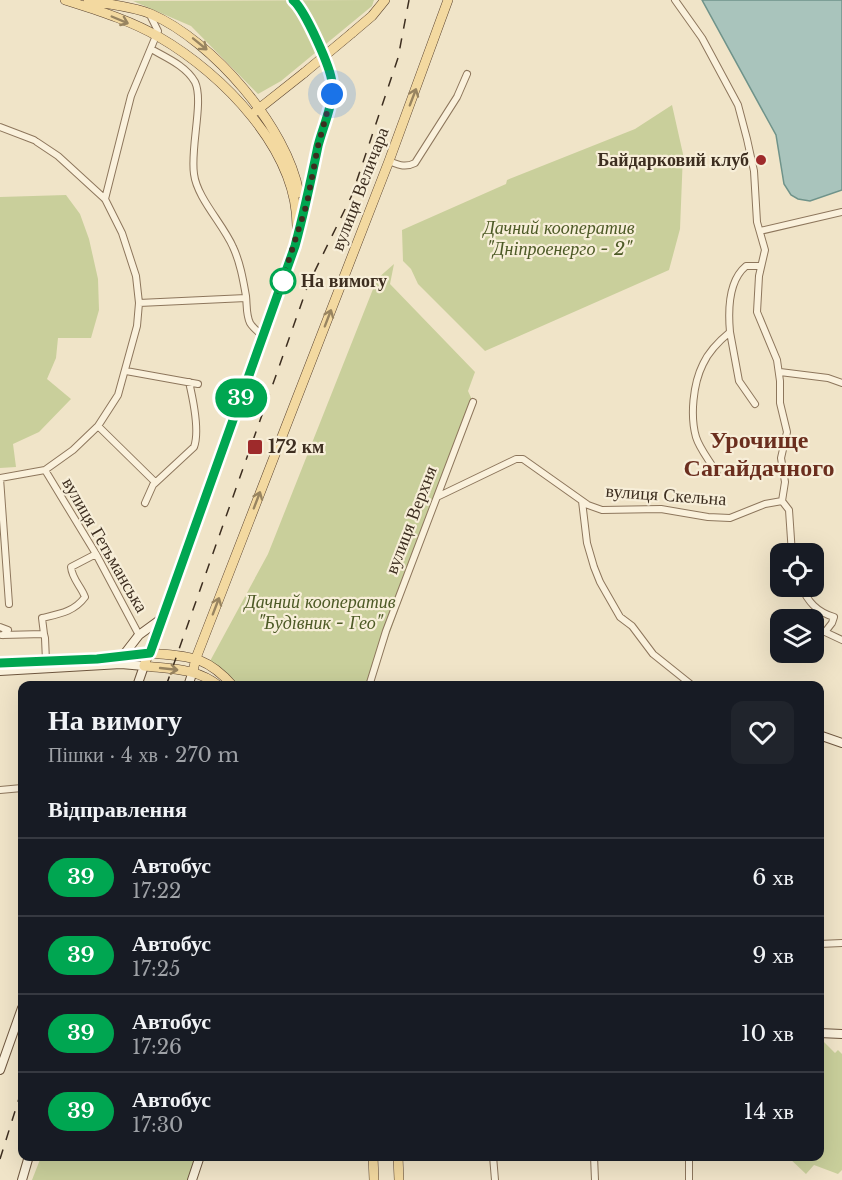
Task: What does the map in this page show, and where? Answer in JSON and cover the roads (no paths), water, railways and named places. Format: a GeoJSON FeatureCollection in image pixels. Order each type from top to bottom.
{"type":"FeatureCollection","features":[{"type":"Feature","properties":{"kind":"main road"},"geometry":{"type":"LineString","coordinates":[[65,0],[94,9],[156,35],[204,68],[226,88],[248,113],[274,149],[286,171],[293,189],[297,222]]}},
{"type":"Feature","properties":{"kind":"main road"},"geometry":{"type":"LineString","coordinates":[[88,0],[150,14],[177,27],[213,55],[251,99],[273,130],[295,173],[300,200],[295,246]]}},
{"type":"Feature","properties":{"kind":"main road"},"geometry":{"type":"LineString","coordinates":[[139,681],[295,246],[307,203],[333,85],[306,17],[293,0]]}},
{"type":"Feature","properties":{"kind":"main road"},"geometry":{"type":"LineString","coordinates":[[248,113],[259,109],[304,73],[372,16],[385,0]]}},
{"type":"Feature","properties":{"kind":"main road","name":"вулиця Величара"},"geometry":{"type":"LineString","coordinates":[[193,671],[196,658],[389,161],[448,0]]}},
{"type":"Feature","properties":{"kind":"main road"},"geometry":{"type":"LineString","coordinates":[[122,659],[139,635],[162,618]]}},
{"type":"Feature","properties":{"kind":"main road"},"geometry":{"type":"LineString","coordinates":[[0,671],[122,659],[150,653],[196,658],[209,663],[228,681]]}},
{"type":"Feature","properties":{"kind":"main road"},"geometry":{"type":"LineString","coordinates":[[0,663],[122,659],[144,666],[193,671],[212,681]]}},
{"type":"Feature","properties":{"kind":"main road"},"geometry":{"type":"LineString","coordinates":[[190,681],[193,671]]}},
{"type":"Feature","properties":{"kind":"main road"},"geometry":{"type":"LineString","coordinates":[[824,737],[842,743]]}},
{"type":"Feature","properties":{"kind":"main road"},"geometry":{"type":"LineString","coordinates":[[0,1070],[18,1019]]}},
{"type":"Feature","properties":{"kind":"main road"},"geometry":{"type":"LineString","coordinates":[[824,1033],[842,1034]]}},
{"type":"Feature","properties":{"kind":"main road"},"geometry":{"type":"LineString","coordinates":[[22,1180],[28,1161]]}},
{"type":"Feature","properties":{"kind":"main road"},"geometry":{"type":"LineString","coordinates":[[192,1180],[198,1161]]}},
{"type":"Feature","properties":{"kind":"main road"},"geometry":{"type":"LineString","coordinates":[[373,1161],[374,1180]]}},
{"type":"Feature","properties":{"kind":"main road"},"geometry":{"type":"LineString","coordinates":[[398,1161],[399,1180]]}},
{"type":"Feature","properties":{"kind":"street"},"geometry":{"type":"LineString","coordinates":[[675,0],[702,38],[738,105],[754,171],[754,202],[765,250],[758,285],[757,312],[780,372],[780,403],[787,432],[780,458],[785,482],[782,501],[789,510],[791,543]]}},
{"type":"Feature","properties":{"kind":"street"},"geometry":{"type":"LineString","coordinates":[[105,199],[131,96],[156,35],[157,28],[150,14]]}},
{"type":"Feature","properties":{"kind":"street"},"geometry":{"type":"LineString","coordinates":[[151,49],[180,65],[194,81],[199,103],[193,164],[194,177],[233,247],[243,280],[249,321],[263,336]]}},
{"type":"Feature","properties":{"kind":"street"},"geometry":{"type":"LineString","coordinates":[[389,161],[402,166],[416,163],[457,97],[467,74]]}},
{"type":"Feature","properties":{"kind":"street"},"geometry":{"type":"LineString","coordinates":[[0,127],[35,141],[58,156],[105,199],[122,234],[132,264],[139,303],[137,326],[126,371],[112,405],[98,426],[73,450],[45,470],[0,478],[9,604]]}},
{"type":"Feature","properties":{"kind":"street"},"geometry":{"type":"LineString","coordinates":[[760,231],[842,212]]}},
{"type":"Feature","properties":{"kind":"street"},"geometry":{"type":"LineString","coordinates":[[755,405],[739,381],[730,332],[730,298],[734,281],[746,266],[761,266]]}},
{"type":"Feature","properties":{"kind":"street"},"geometry":{"type":"LineString","coordinates":[[139,303],[246,298]]}},
{"type":"Feature","properties":{"kind":"street","name":"вулиця Скельна"},"geometry":{"type":"LineString","coordinates":[[717,474],[697,439],[694,412],[703,363],[720,340],[730,332]]}},
{"type":"Feature","properties":{"kind":"street"},"geometry":{"type":"LineString","coordinates":[[126,371],[198,384]]}},
{"type":"Feature","properties":{"kind":"street"},"geometry":{"type":"LineString","coordinates":[[780,372],[828,378],[842,383]]}},
{"type":"Feature","properties":{"kind":"street"},"geometry":{"type":"LineString","coordinates":[[145,503],[155,483],[194,447],[197,440],[189,382]]}},
{"type":"Feature","properties":{"kind":"street","name":"вулиця Верхня"},"geometry":{"type":"LineString","coordinates":[[371,681],[386,631],[473,402]]}},
{"type":"Feature","properties":{"kind":"street"},"geometry":{"type":"LineString","coordinates":[[98,426],[155,483]]}},
{"type":"Feature","properties":{"kind":"street","name":"вулиця Скельна"},"geometry":{"type":"LineString","coordinates":[[437,497],[520,458],[535,466],[582,501],[603,510],[661,509],[708,517],[730,518],[765,504],[782,501]]}},
{"type":"Feature","properties":{"kind":"street","name":"вулиця Гетьманська"},"geometry":{"type":"LineString","coordinates":[[45,470],[96,554],[139,635]]}},
{"type":"Feature","properties":{"kind":"street","name":"вулиця Скельна"},"geometry":{"type":"LineString","coordinates":[[582,501],[587,543],[594,567],[620,617],[632,626],[653,654],[687,681]]}},
{"type":"Feature","properties":{"kind":"street"},"geometry":{"type":"LineString","coordinates":[[46,661],[42,618],[65,613],[82,602],[84,597],[82,590],[71,573],[71,567],[96,554]]}},
{"type":"Feature","properties":{"kind":"street"},"geometry":{"type":"LineString","coordinates":[[806,597],[825,614],[834,617],[825,632],[842,640]]}},
{"type":"Feature","properties":{"kind":"street"},"geometry":{"type":"LineString","coordinates":[[0,627],[8,630],[1,635]]}},
{"type":"Feature","properties":{"kind":"street"},"geometry":{"type":"LineString","coordinates":[[1,635],[44,634]]}},
{"type":"Feature","properties":{"kind":"street"},"geometry":{"type":"LineString","coordinates":[[0,790],[18,788]]}},
{"type":"Feature","properties":{"kind":"street"},"geometry":{"type":"LineString","coordinates":[[824,944],[842,943]]}},
{"type":"Feature","properties":{"kind":"street"},"geometry":{"type":"LineString","coordinates":[[493,1161],[495,1180]]}},
{"type":"Feature","properties":{"kind":"street"},"geometry":{"type":"LineString","coordinates":[[594,1161],[595,1180]]}},
{"type":"Feature","properties":{"kind":"street"},"geometry":{"type":"LineString","coordinates":[[688,1161],[689,1180]]}},
{"type":"Feature","properties":{"kind":"water"},"geometry":{"type":"Polygon","coordinates":[[[702,0],[842,0],[842,190],[810,201],[791,195],[784,184],[776,135],[702,0]]]}},
{"type":"Feature","properties":{"kind":"railway"},"geometry":{"type":"LineString","coordinates":[[168,681],[308,285],[352,195],[398,58],[409,0]]}},
{"type":"Feature","properties":{"kind":"railway"},"geometry":{"type":"LineString","coordinates":[[0,1159],[18,1102]]}},
{"type":"Feature","properties":{"kind":"place","name":"Байдарковий клуб"},"geometry":{"type":"Point","coordinates":[761,160]}},
{"type":"Feature","properties":{"kind":"place","name":"На вимогу"},"geometry":{"type":"Point","coordinates":[283,281]}},
{"type":"Feature","properties":{"kind":"place","name":"172 км"},"geometry":{"type":"Point","coordinates":[255,447]}},
{"type":"Feature","properties":{"kind":"district","name":"Урочище Сагайдачного"},"geometry":{"type":"Point","coordinates":[759,454]}},
{"type":"Feature","properties":{"kind":"park label","name":"Дачний кооператив \"Дніпроенерго - 2\""},"geometry":{"type":"Point","coordinates":[559,238]}},
{"type":"Feature","properties":{"kind":"park label","name":"Дачний кооператив \"Будівник - Гео\""},"geometry":{"type":"Point","coordinates":[320,612]}}]}
